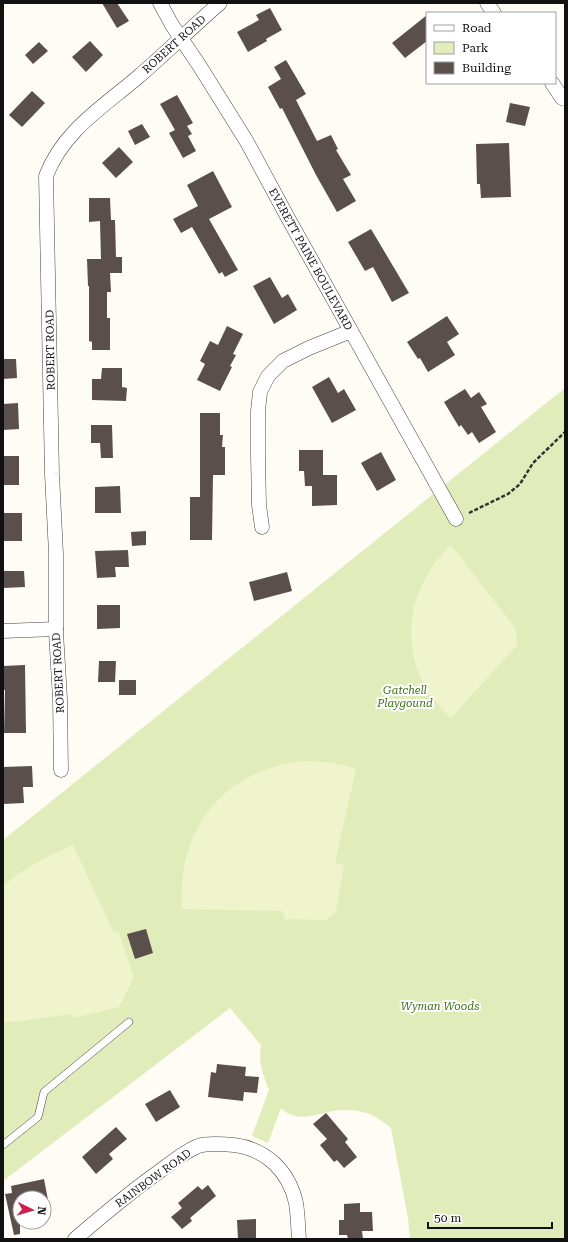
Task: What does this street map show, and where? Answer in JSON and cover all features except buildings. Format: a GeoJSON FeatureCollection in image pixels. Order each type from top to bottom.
{"type":"FeatureCollection","features":[{"type":"Feature","properties":{"kind":"street","name":"EVERETT PAINE BOULEVARD"},"geometry":{"type":"LineString","coordinates":[[160,3],[247,142],[456,519]]}},
{"type":"Feature","properties":{"kind":"street","name":"ROBERT ROAD"},"geometry":{"type":"LineString","coordinates":[[60,770],[60,700],[56,629],[56,554],[52,474],[46,176],[52,161],[76,130],[139,77],[220,3]]}},
{"type":"Feature","properties":{"kind":"street"},"geometry":{"type":"LineString","coordinates":[[487,3],[493,12]]}},
{"type":"Feature","properties":{"kind":"street"},"geometry":{"type":"LineString","coordinates":[[553,84],[562,98],[565,99]]}},
{"type":"Feature","properties":{"kind":"street"},"geometry":{"type":"LineString","coordinates":[[262,527],[259,505],[258,411],[260,392],[268,376],[283,361],[309,348],[351,331]]}},
{"type":"Feature","properties":{"kind":"street"},"geometry":{"type":"LineString","coordinates":[[3,631],[56,629]]}},
{"type":"Feature","properties":{"kind":"street","name":"RAINBOW ROAD"},"geometry":{"type":"LineString","coordinates":[[75,1239],[123,1198],[182,1155],[199,1146],[224,1144],[241,1146],[259,1152],[275,1163],[285,1176],[296,1203],[299,1239]]}},
{"type":"Feature","properties":{"kind":"lane"},"geometry":{"type":"LineString","coordinates":[[3,1145],[38,1117],[44,1092],[129,1022]]}},
{"type":"Feature","properties":{"kind":"path"},"geometry":{"type":"LineString","coordinates":[[456,519],[508,494],[520,484],[533,462],[565,432]]}},
{"type":"Feature","properties":{"kind":"green space","name":"Gatchell Playgound"},"geometry":{"type":"Polygon","coordinates":[[[565,388],[565,1239],[410,1239],[408,1218],[391,1128],[368,1113],[340,1110],[302,1117],[287,1113],[281,1108],[268,1143],[252,1136],[269,1090],[261,1062],[261,1045],[230,1008],[3,1181],[3,840],[565,388]]]}},
{"type":"Feature","properties":{"kind":"green space"},"geometry":{"type":"Polygon","coordinates":[[[451,545],[516,629],[517,645],[451,718],[431,696],[419,674],[413,654],[411,634],[413,615],[418,596],[426,578],[437,561],[451,545]]]}},
{"type":"Feature","properties":{"kind":"green space"},"geometry":{"type":"Polygon","coordinates":[[[303,761],[317,761],[343,765],[356,769],[335,863],[344,865],[336,912],[326,920],[284,919],[283,911],[182,909],[182,880],[188,853],[197,829],[211,808],[228,791],[250,777],[275,767],[303,761]]]}},
{"type":"Feature","properties":{"kind":"green space"},"geometry":{"type":"Polygon","coordinates":[[[73,845],[114,933],[119,932],[134,977],[119,1007],[73,1018],[72,1014],[3,1023],[3,886],[36,863],[73,845]]]}},
{"type":"Feature","properties":{"kind":"park label","name":"Wyman Woods"},"geometry":{"type":"Point","coordinates":[440,1006]}}]}
